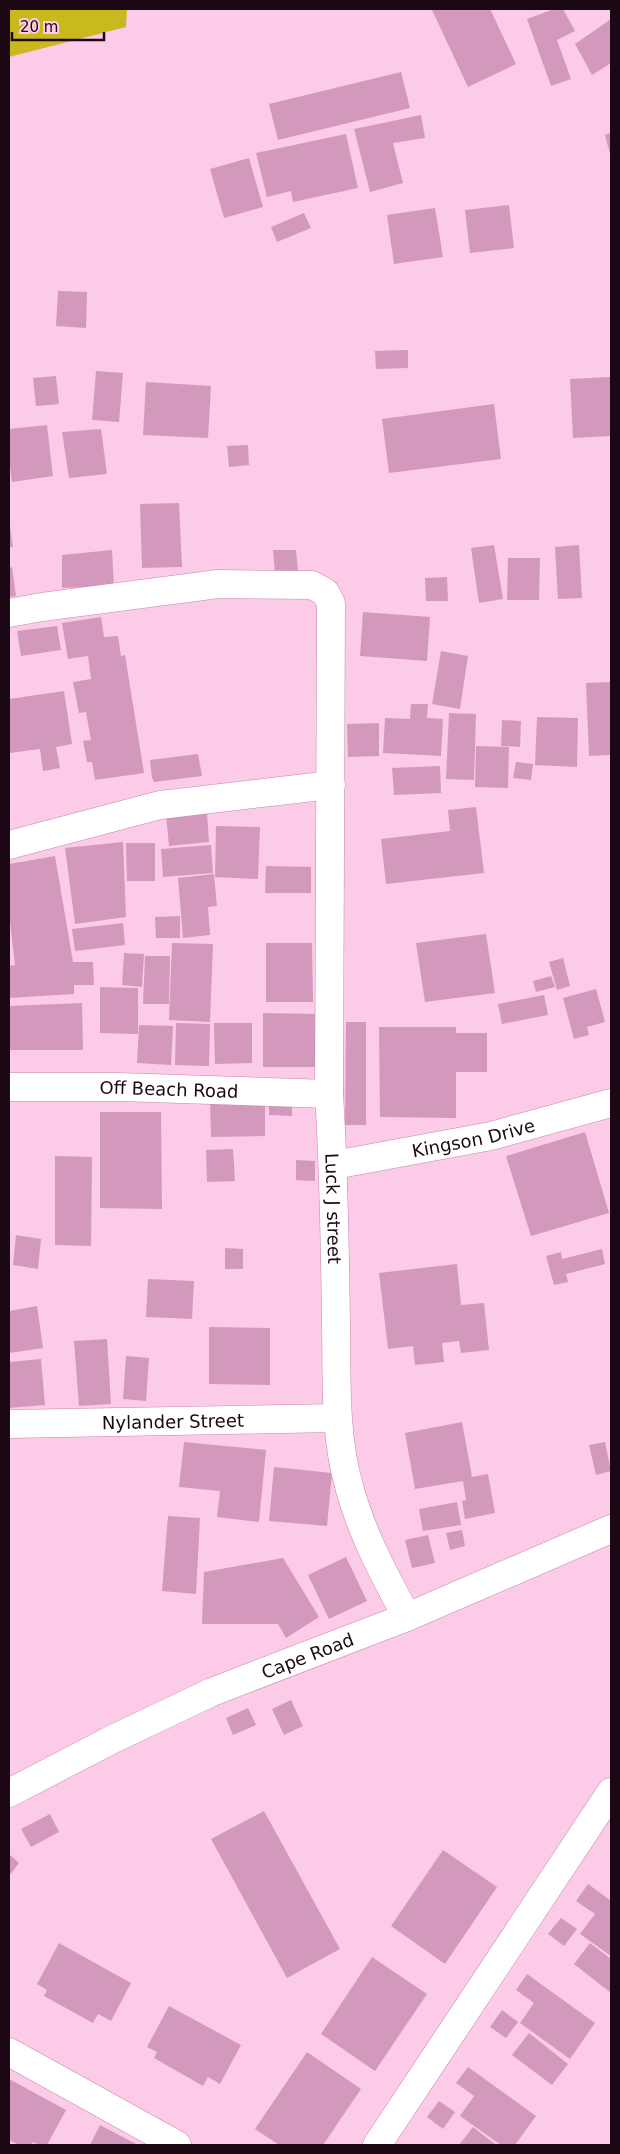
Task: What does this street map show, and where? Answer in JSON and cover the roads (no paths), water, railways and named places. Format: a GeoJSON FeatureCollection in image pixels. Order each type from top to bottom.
{"type":"FeatureCollection","features":[{"type":"Feature","properties":{"kind":"street","name":"Luck J street"},"geometry":{"type":"LineString","coordinates":[[9,613],[218,584],[312,586],[325,592],[331,603],[328,1094],[334,1165],[337,1418],[348,1485],[361,1524],[377,1562],[407,1617]]}},
{"type":"Feature","properties":{"kind":"street"},"geometry":{"type":"LineString","coordinates":[[9,845],[160,805],[331,785]]}},
{"type":"Feature","properties":{"kind":"street","name":"Off Beach Road"},"geometry":{"type":"LineString","coordinates":[[9,1087],[120,1087],[328,1094]]}},
{"type":"Feature","properties":{"kind":"street","name":"Kingson Drive"},"geometry":{"type":"LineString","coordinates":[[334,1165],[491,1136],[611,1103]]}},
{"type":"Feature","properties":{"kind":"street","name":"Nylander Street"},"geometry":{"type":"LineString","coordinates":[[9,1424],[337,1418]]}},
{"type":"Feature","properties":{"kind":"street","name":"Cape Road"},"geometry":{"type":"LineString","coordinates":[[9,1793],[113,1739],[212,1692],[407,1617],[611,1529]]}},
{"type":"Feature","properties":{"kind":"street"},"geometry":{"type":"LineString","coordinates":[[377,2145],[611,1792]]}},
{"type":"Feature","properties":{"kind":"street"},"geometry":{"type":"LineString","coordinates":[[9,2052],[177,2145]]}}]}
